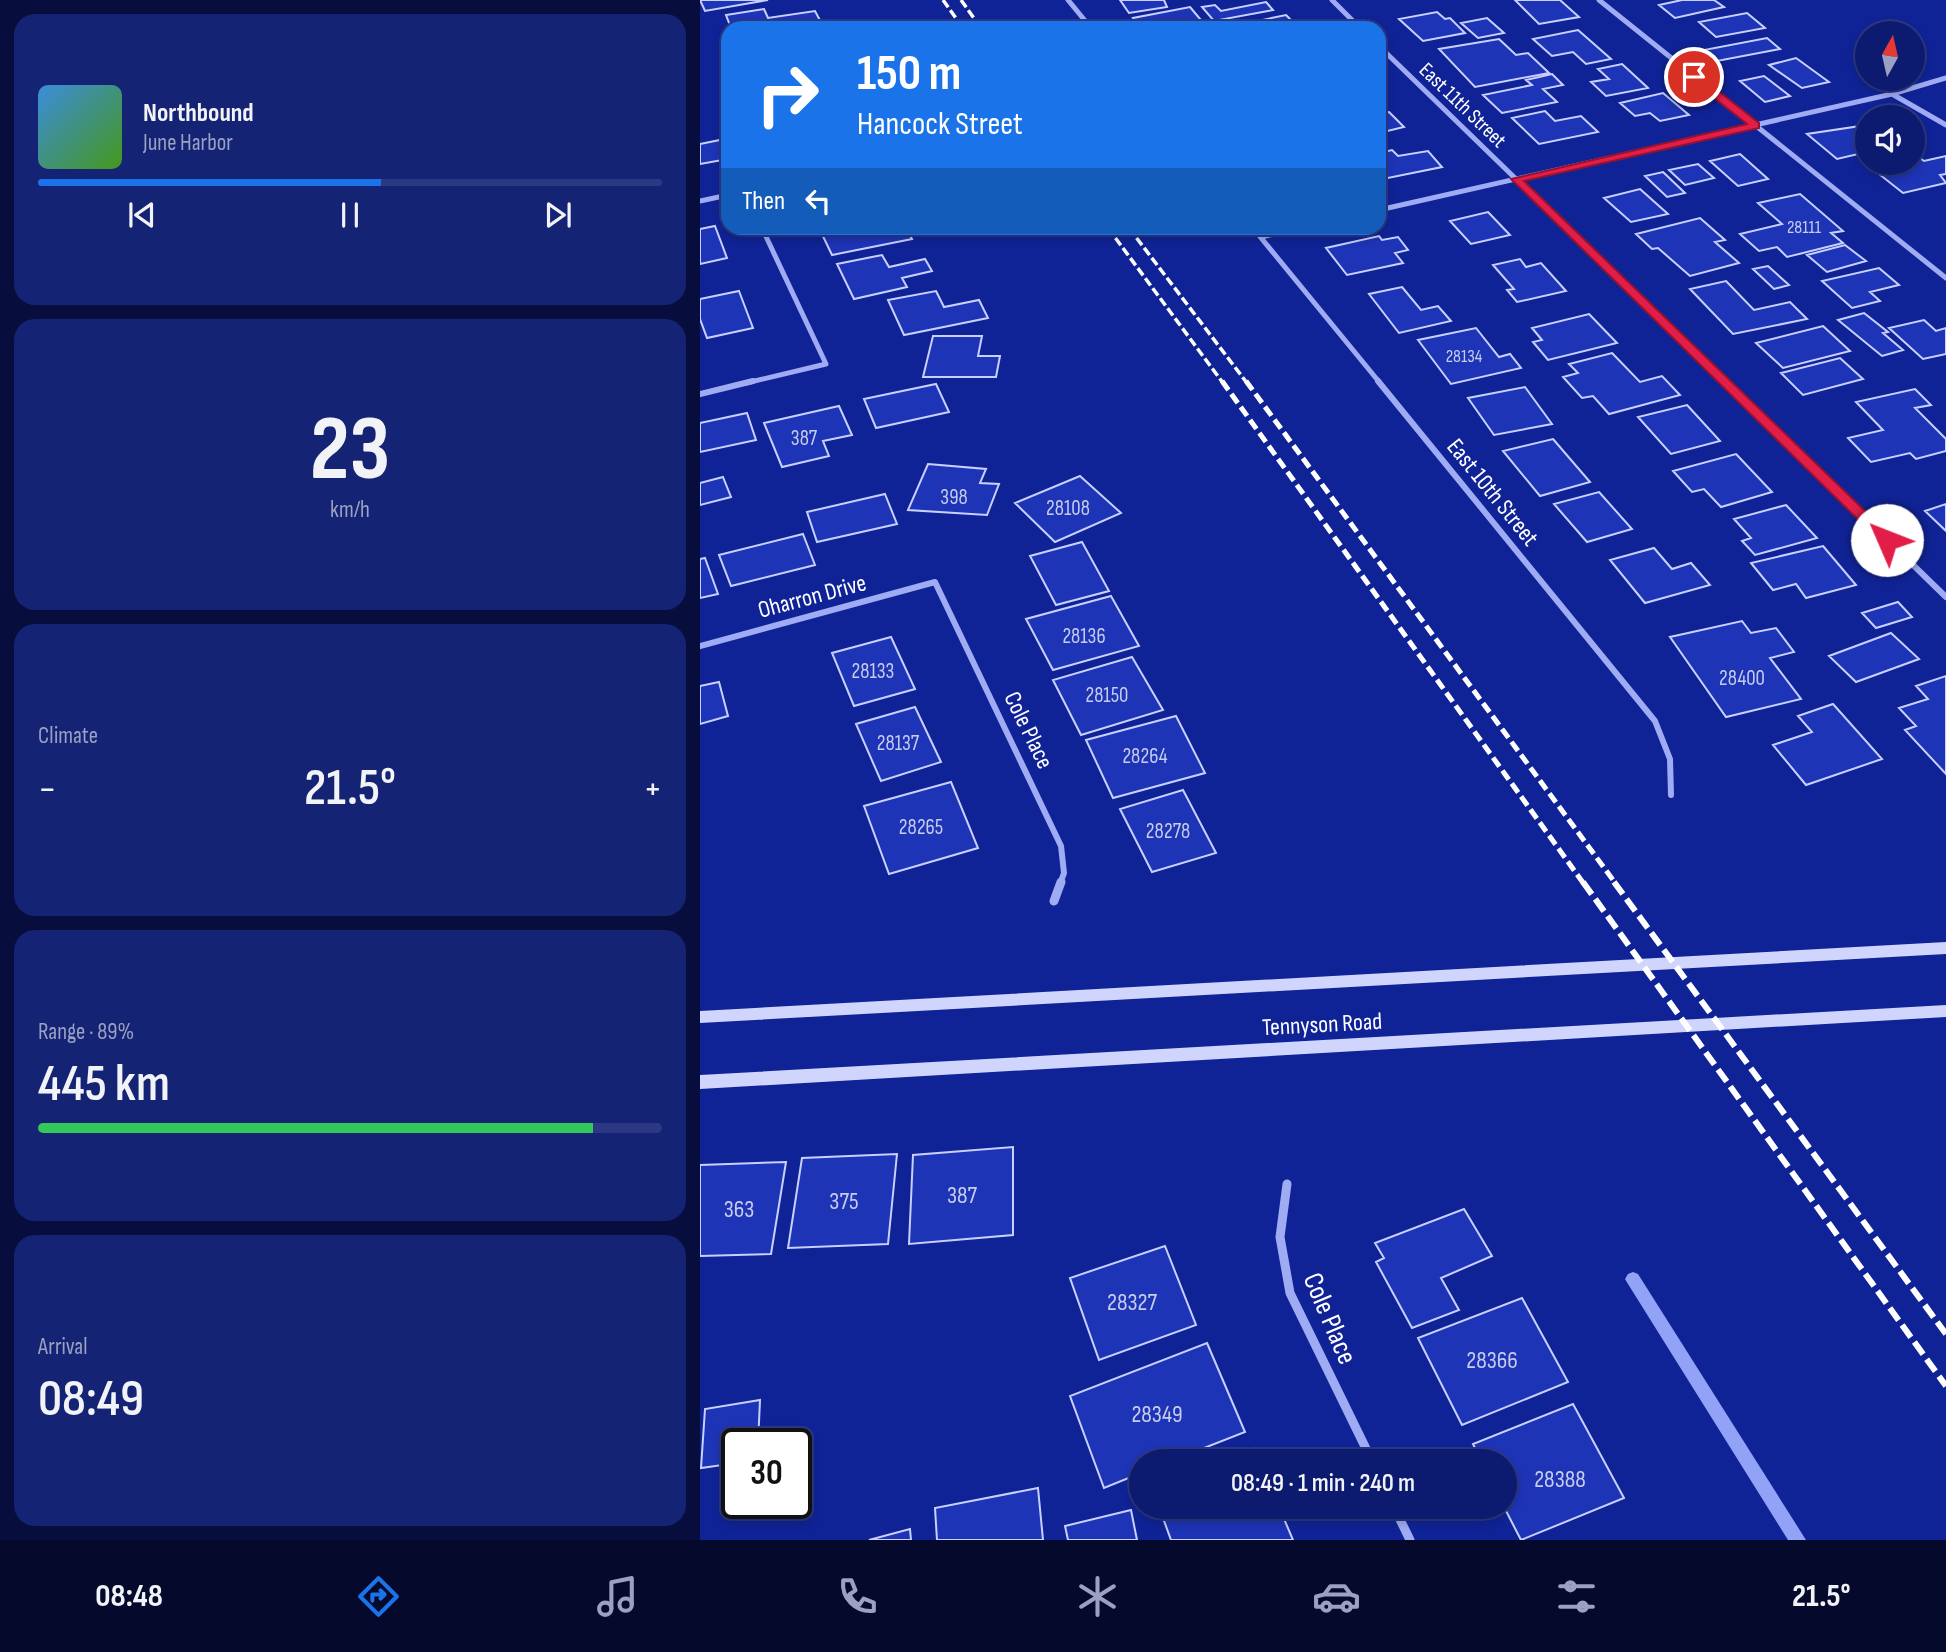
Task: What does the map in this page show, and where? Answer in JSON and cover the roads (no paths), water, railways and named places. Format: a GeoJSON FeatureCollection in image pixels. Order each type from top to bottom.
{"type":"FeatureCollection","features":[{"type":"Feature","properties":{"kind":"main road","name":"Tennyson Road"},"geometry":{"type":"LineString","coordinates":[[700,1017],[1946,948]]}},
{"type":"Feature","properties":{"kind":"main road","name":"Tennyson Road"},"geometry":{"type":"LineString","coordinates":[[700,1082],[1946,1012]]}},
{"type":"Feature","properties":{"kind":"street"},"geometry":{"type":"LineString","coordinates":[[1068,0],[1085,21]]}},
{"type":"Feature","properties":{"kind":"street"},"geometry":{"type":"LineString","coordinates":[[1332,0],[1353,21]]}},
{"type":"Feature","properties":{"kind":"street"},"geometry":{"type":"LineString","coordinates":[[1599,0],[1946,278]]}},
{"type":"Feature","properties":{"kind":"street","name":"East 11th Street"},"geometry":{"type":"LineString","coordinates":[[1386,53],[1946,597]]}},
{"type":"Feature","properties":{"kind":"street"},"geometry":{"type":"LineString","coordinates":[[1386,208],[1892,94],[1946,78]]}},
{"type":"Feature","properties":{"kind":"street"},"geometry":{"type":"LineString","coordinates":[[1892,94],[1946,125]]}},
{"type":"Feature","properties":{"kind":"street"},"geometry":{"type":"LineString","coordinates":[[700,201],[721,196]]}},
{"type":"Feature","properties":{"kind":"street"},"geometry":{"type":"LineString","coordinates":[[700,394],[827,364],[765,235]]}},
{"type":"Feature","properties":{"kind":"street"},"geometry":{"type":"LineString","coordinates":[[1261,237],[1269,235]]}},
{"type":"Feature","properties":{"kind":"street","name":"East 10th Street"},"geometry":{"type":"LineString","coordinates":[[1261,237],[1655,721],[1670,759],[1671,794]]}},
{"type":"Feature","properties":{"kind":"street","name":"Oharron Drive"},"geometry":{"type":"LineString","coordinates":[[700,646],[935,582]]}},
{"type":"Feature","properties":{"kind":"street","name":"Cole Place"},"geometry":{"type":"LineString","coordinates":[[935,582],[1061,846],[1064,873],[1054,901]]}},
{"type":"Feature","properties":{"kind":"street","name":"Cole Place"},"geometry":{"type":"LineString","coordinates":[[1287,1184],[1280,1237],[1290,1293],[1365,1449]]}},
{"type":"Feature","properties":{"kind":"street"},"geometry":{"type":"LineString","coordinates":[[1400,1519],[1410,1540]]}},
{"type":"Feature","properties":{"kind":"waterway"},"geometry":{"type":"LineString","coordinates":[[1633,1279],[1798,1540]]}},
{"type":"Feature","properties":{"kind":"railway"},"geometry":{"type":"LineString","coordinates":[[943,0],[958,21]]}},
{"type":"Feature","properties":{"kind":"railway"},"geometry":{"type":"LineString","coordinates":[[961,0],[976,21]]}},
{"type":"Feature","properties":{"kind":"railway"},"geometry":{"type":"LineString","coordinates":[[1113,235],[1223,383]]}},
{"type":"Feature","properties":{"kind":"railway"},"geometry":{"type":"LineString","coordinates":[[1134,235],[1247,383]]}},
{"type":"Feature","properties":{"kind":"railway"},"geometry":{"type":"LineString","coordinates":[[1222,381],[1584,884]]}},
{"type":"Feature","properties":{"kind":"railway"},"geometry":{"type":"LineString","coordinates":[[1246,381],[1616,884]]}},
{"type":"Feature","properties":{"kind":"railway"},"geometry":{"type":"LineString","coordinates":[[1583,882],[1946,1386]]}},
{"type":"Feature","properties":{"kind":"railway"},"geometry":{"type":"LineString","coordinates":[[1614,882],[1946,1334]]}}]}
